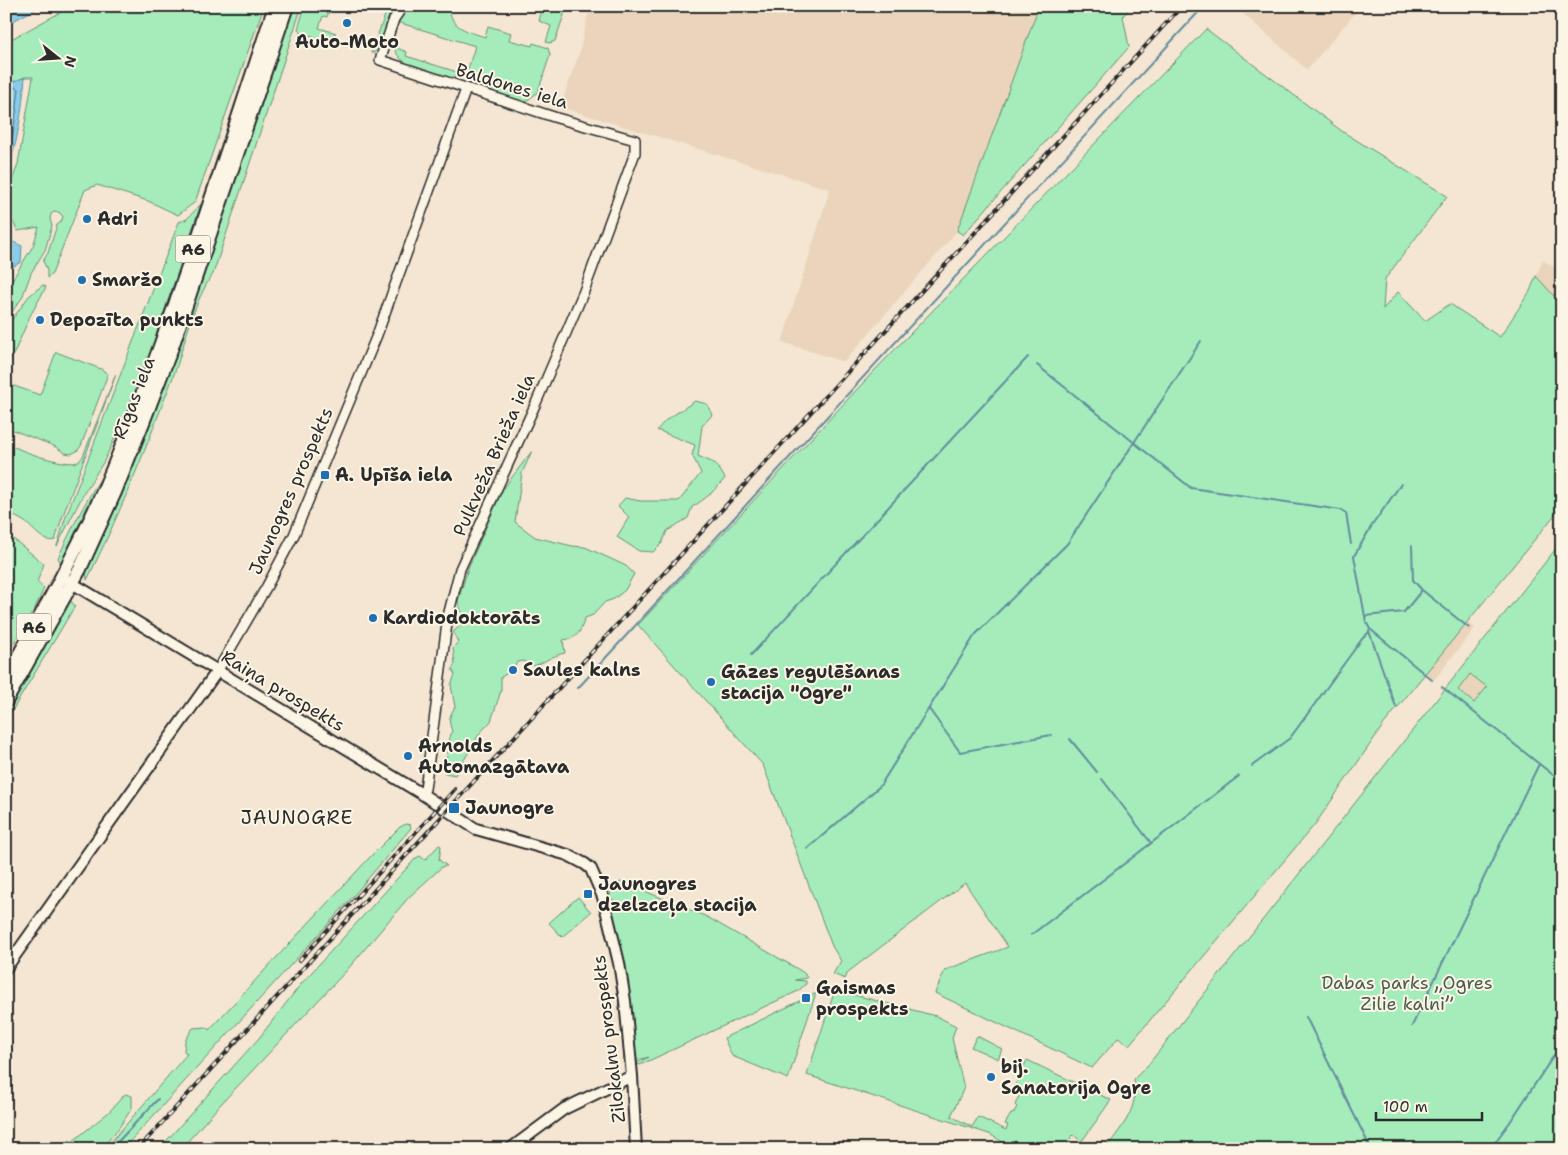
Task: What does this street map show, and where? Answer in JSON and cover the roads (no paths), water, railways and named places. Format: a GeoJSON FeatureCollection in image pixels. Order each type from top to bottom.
{"type":"FeatureCollection","features":[{"type":"Feature","properties":{"kind":"highway","name":"Rīgas iela"},"geometry":{"type":"LineString","coordinates":[[6,700],[67,579],[161,346],[275,6]]}},
{"type":"Feature","properties":{"kind":"highway","name":"Rīgas iela"},"geometry":{"type":"LineString","coordinates":[[6,678],[67,579],[80,569],[115,492],[172,347],[287,6]]}},
{"type":"Feature","properties":{"kind":"main road","name":"Raiņa prospekts"},"geometry":{"type":"LineString","coordinates":[[67,579],[422,794],[462,822],[488,833],[568,856],[591,869]]}},
{"type":"Feature","properties":{"kind":"main road","name":"Jaunogres prospekts"},"geometry":{"type":"LineString","coordinates":[[6,968],[218,670]]}},
{"type":"Feature","properties":{"kind":"main road","name":"Zilokalnu prospekts"},"geometry":{"type":"LineString","coordinates":[[591,869],[604,900],[619,963],[632,1076],[636,1149]]}},
{"type":"Feature","properties":{"kind":"main road"},"geometry":{"type":"LineString","coordinates":[[510,1149],[564,1109],[632,1076]]}},
{"type":"Feature","properties":{"kind":"street","name":"Baldones iela"},"geometry":{"type":"LineString","coordinates":[[403,6],[394,19],[380,60],[557,118],[635,140]]}},
{"type":"Feature","properties":{"kind":"street","name":"Jaunogres prospekts"},"geometry":{"type":"LineString","coordinates":[[218,670],[267,586],[297,527],[377,335],[466,89]]}},
{"type":"Feature","properties":{"kind":"street","name":"Pulkveža Brieža iela"},"geometry":{"type":"LineString","coordinates":[[422,794],[425,788],[448,616],[460,569],[536,403],[584,290],[635,153],[635,140]]}},
{"type":"Feature","properties":{"kind":"water"},"geometry":{"type":"Polygon","coordinates":[[[6,6],[41,6],[6,25],[6,6]]]}},
{"type":"Feature","properties":{"kind":"water"},"geometry":{"type":"Polygon","coordinates":[[[25,77],[19,127],[6,175],[6,85],[25,77]]]}},
{"type":"Feature","properties":{"kind":"water"},"geometry":{"type":"Polygon","coordinates":[[[6,232],[7,239],[22,246],[21,262],[6,271],[6,232]]]}},
{"type":"Feature","properties":{"kind":"waterway"},"geometry":{"type":"LineString","coordinates":[[578,688],[1204,6]]}},
{"type":"Feature","properties":{"kind":"waterway"},"geometry":{"type":"LineString","coordinates":[[807,849],[880,786],[975,635],[1067,544],[1201,341]]}},
{"type":"Feature","properties":{"kind":"waterway"},"geometry":{"type":"LineString","coordinates":[[751,655],[1028,357]]}},
{"type":"Feature","properties":{"kind":"waterway"},"geometry":{"type":"LineString","coordinates":[[1037,365],[1191,488],[1341,510],[1346,513],[1351,544]]}},
{"type":"Feature","properties":{"kind":"waterway"},"geometry":{"type":"LineString","coordinates":[[1401,484],[1371,527],[1354,556],[1366,622],[1370,629],[1432,680]]}},
{"type":"Feature","properties":{"kind":"waterway"},"geometry":{"type":"LineString","coordinates":[[1412,546],[1413,580],[1422,590],[1469,628]]}},
{"type":"Feature","properties":{"kind":"waterway"},"geometry":{"type":"LineString","coordinates":[[1365,616],[1404,612],[1422,590]]}},
{"type":"Feature","properties":{"kind":"waterway"},"geometry":{"type":"LineString","coordinates":[[1369,631],[1396,707]]}},
{"type":"Feature","properties":{"kind":"waterway"},"geometry":{"type":"LineString","coordinates":[[1252,766],[1290,738],[1369,632]]}},
{"type":"Feature","properties":{"kind":"waterway"},"geometry":{"type":"LineString","coordinates":[[198,688],[207,675]]}},
{"type":"Feature","properties":{"kind":"waterway"},"geometry":{"type":"LineString","coordinates":[[1442,687],[1562,782]]}},
{"type":"Feature","properties":{"kind":"waterway"},"geometry":{"type":"LineString","coordinates":[[929,709],[960,752],[1051,735]]}},
{"type":"Feature","properties":{"kind":"waterway"},"geometry":{"type":"LineString","coordinates":[[1070,739],[1097,772]]}},
{"type":"Feature","properties":{"kind":"waterway"},"geometry":{"type":"LineString","coordinates":[[1412,1026],[1539,764]]}},
{"type":"Feature","properties":{"kind":"waterway"},"geometry":{"type":"LineString","coordinates":[[1031,935],[1239,776]]}},
{"type":"Feature","properties":{"kind":"waterway"},"geometry":{"type":"LineString","coordinates":[[1102,779],[1151,843]]}},
{"type":"Feature","properties":{"kind":"waterway"},"geometry":{"type":"LineString","coordinates":[[1306,1017],[1371,1149]]}},
{"type":"Feature","properties":{"kind":"waterway"},"geometry":{"type":"LineString","coordinates":[[1490,1149],[1562,1043]]}},
{"type":"Feature","properties":{"kind":"waterway"},"geometry":{"type":"LineString","coordinates":[[111,1149],[158,1099]]}},
{"type":"Feature","properties":{"kind":"railway"},"geometry":{"type":"LineString","coordinates":[[138,1149],[1182,6]]}},
{"type":"Feature","properties":{"kind":"railway"},"geometry":{"type":"LineString","coordinates":[[299,961],[455,789]]}},
{"type":"Feature","properties":{"kind":"place","name":"Auto-Moto"},"geometry":{"type":"Point","coordinates":[347,23]}},
{"type":"Feature","properties":{"kind":"place","name":"Adri"},"geometry":{"type":"Point","coordinates":[87,219]}},
{"type":"Feature","properties":{"kind":"place","name":"Smaržo"},"geometry":{"type":"Point","coordinates":[82,280]}},
{"type":"Feature","properties":{"kind":"place","name":"Depozīta punkts"},"geometry":{"type":"Point","coordinates":[40,320]}},
{"type":"Feature","properties":{"kind":"place","name":"A. Upīša iela"},"geometry":{"type":"Point","coordinates":[325,475]}},
{"type":"Feature","properties":{"kind":"place","name":"Kardiodoktorāts"},"geometry":{"type":"Point","coordinates":[373,618]}},
{"type":"Feature","properties":{"kind":"place","name":"Saules kalns"},"geometry":{"type":"Point","coordinates":[513,670]}},
{"type":"Feature","properties":{"kind":"place","name":"Gāzes regulēšanas stacija \"Ogre\""},"geometry":{"type":"Point","coordinates":[711,682]}},
{"type":"Feature","properties":{"kind":"place","name":"Arnolds Automazgātava"},"geometry":{"type":"Point","coordinates":[408,756]}},
{"type":"Feature","properties":{"kind":"place","name":"Jaunogre"},"geometry":{"type":"Point","coordinates":[454,808]}},
{"type":"Feature","properties":{"kind":"place","name":"Jaunogres dzelzceļa stacija"},"geometry":{"type":"Point","coordinates":[588,894]}},
{"type":"Feature","properties":{"kind":"place","name":"Gaismas prospekts"},"geometry":{"type":"Point","coordinates":[806,998]}},
{"type":"Feature","properties":{"kind":"place","name":"bij. Sanatorija Ogre"},"geometry":{"type":"Point","coordinates":[991,1077]}},
{"type":"Feature","properties":{"kind":"district","name":"JAUNOGRE"},"geometry":{"type":"Point","coordinates":[297,817]}},
{"type":"Feature","properties":{"kind":"park label","name":"Dabas parks „Ogres Zilie kalni”"},"geometry":{"type":"Point","coordinates":[1407,993]}}]}
